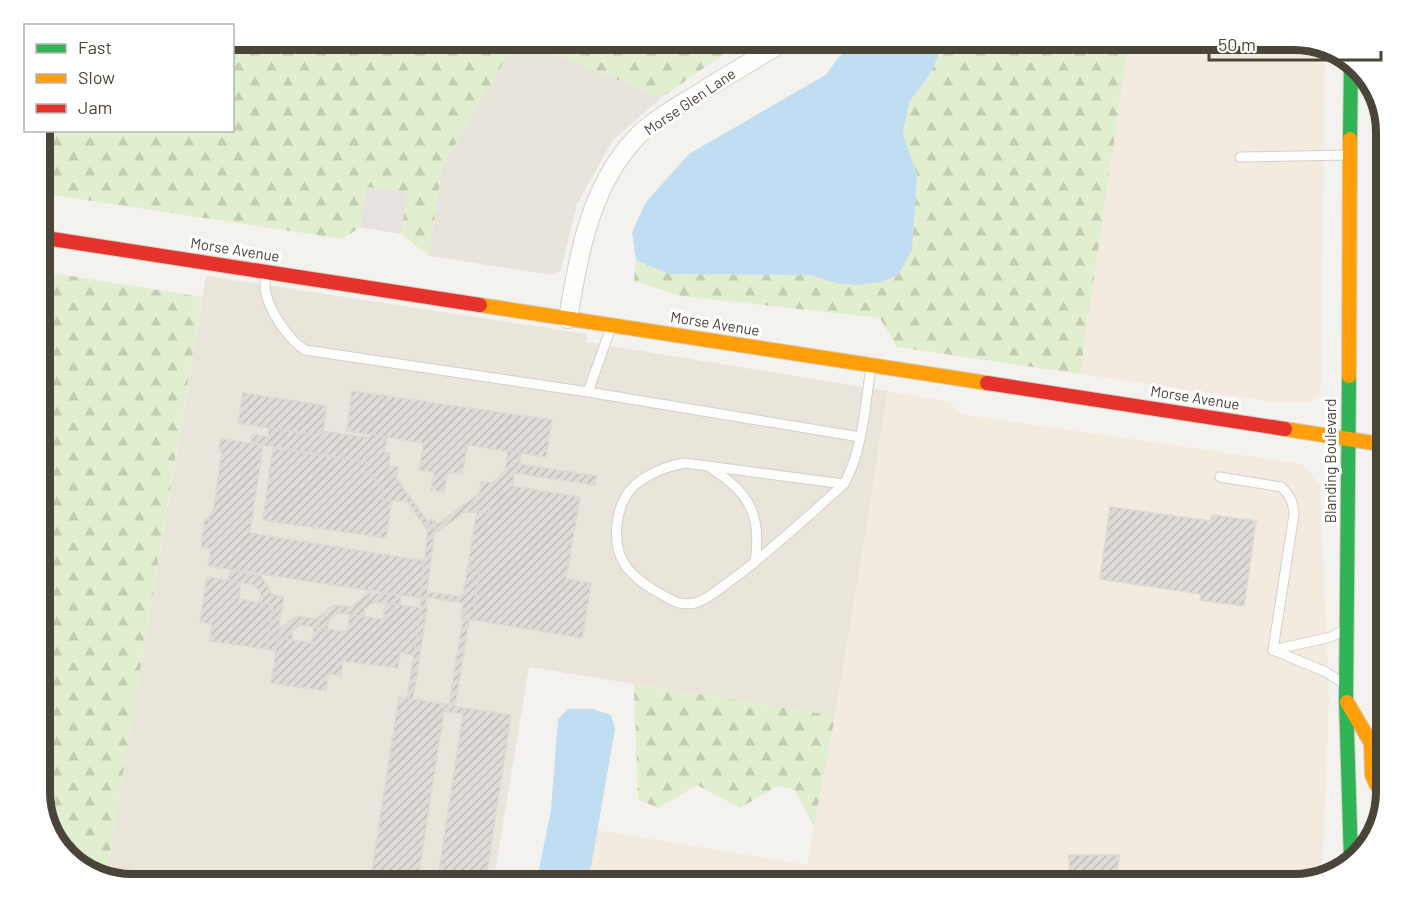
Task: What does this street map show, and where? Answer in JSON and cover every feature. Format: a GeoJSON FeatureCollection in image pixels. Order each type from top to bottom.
{"type":"FeatureCollection","features":[{"type":"Feature","properties":{"kind":"street","name":"Morse Glen Lane"},"geometry":{"type":"LineString","coordinates":[[568,319],[586,230],[607,178],[634,139],[672,110],[772,49]]}},
{"type":"Feature","properties":{"kind":"street","name":"Blanding Boulevard"},"geometry":{"type":"LineString","coordinates":[[1351,74],[1346,693],[1351,849]]}},
{"type":"Feature","properties":{"kind":"street","name":"Morse Avenue"},"geometry":{"type":"LineString","coordinates":[[50,239],[1375,443]]}},
{"type":"Feature","properties":{"kind":"street"},"geometry":{"type":"LineString","coordinates":[[1346,693],[1371,743],[1372,775],[1375,782]]}},
{"type":"Feature","properties":{"kind":"lane"},"geometry":{"type":"LineString","coordinates":[[1240,157],[1350,155]]}},
{"type":"Feature","properties":{"kind":"lane"},"geometry":{"type":"LineString","coordinates":[[266,272],[265,288],[270,304],[288,336],[305,350],[588,392],[860,437]]}},
{"type":"Feature","properties":{"kind":"lane"},"geometry":{"type":"LineString","coordinates":[[588,392],[611,325]]}},
{"type":"Feature","properties":{"kind":"lane"},"geometry":{"type":"LineString","coordinates":[[844,484],[685,464],[662,470],[635,485],[629,493],[620,512],[618,549],[625,564],[651,589],[677,603],[684,604],[700,601],[755,562],[844,484],[860,437],[871,365]]}},
{"type":"Feature","properties":{"kind":"lane"},"geometry":{"type":"LineString","coordinates":[[708,466],[742,491],[749,503],[756,530],[755,562]]}},
{"type":"Feature","properties":{"kind":"lane"},"geometry":{"type":"LineString","coordinates":[[1220,477],[1281,488],[1288,493],[1293,503],[1294,514],[1273,650]]}},
{"type":"Feature","properties":{"kind":"lane"},"geometry":{"type":"LineString","coordinates":[[1273,650],[1331,637],[1347,628]]}},
{"type":"Feature","properties":{"kind":"lane"},"geometry":{"type":"LineString","coordinates":[[1273,650],[1326,672],[1346,693]]}},
{"type":"Feature","properties":{"kind":"shaded area"},"geometry":{"type":"Polygon","coordinates":[[[544,49],[661,98],[613,140],[577,204],[561,270],[552,275],[429,256],[442,167],[509,52],[544,49]]]}},
{"type":"Feature","properties":{"kind":"shaded area"},"geometry":{"type":"Polygon","coordinates":[[[937,49],[957,49],[938,57],[937,49]]]}},
{"type":"Feature","properties":{"kind":"shaded area"},"geometry":{"type":"Polygon","coordinates":[[[1128,49],[1293,49],[1325,56],[1321,388],[1318,397],[1309,402],[1280,403],[1080,374],[1128,49]]]}},
{"type":"Feature","properties":{"kind":"shaded area"},"geometry":{"type":"Polygon","coordinates":[[[367,187],[407,193],[401,234],[360,227],[367,187]]]}},
{"type":"Feature","properties":{"kind":"shaded area"},"geometry":{"type":"Polygon","coordinates":[[[206,276],[587,334],[586,342],[888,391],[835,716],[529,667],[495,874],[132,874],[107,870],[206,276]]]}},
{"type":"Feature","properties":{"kind":"shaded area"},"geometry":{"type":"Polygon","coordinates":[[[888,391],[950,402],[960,414],[1303,464],[1320,486],[1329,698],[1322,868],[1293,874],[590,874],[597,830],[807,865],[835,716],[888,391]]]}},
{"type":"Feature","properties":{"kind":"green space"},"geometry":{"type":"Polygon","coordinates":[[[234,49],[535,49],[509,53],[442,167],[429,256],[401,234],[407,193],[367,187],[360,227],[343,239],[50,195],[50,132],[234,132],[234,49]]]}},
{"type":"Feature","properties":{"kind":"green space"},"geometry":{"type":"Polygon","coordinates":[[[544,49],[731,49],[661,98],[544,49]]]}},
{"type":"Feature","properties":{"kind":"green space"},"geometry":{"type":"Polygon","coordinates":[[[957,49],[1128,49],[1080,374],[897,347],[880,318],[681,296],[634,281],[636,260],[669,274],[810,275],[836,283],[912,250],[917,175],[903,134],[909,102],[928,77],[938,57],[957,49]]]}},
{"type":"Feature","properties":{"kind":"green space"},"geometry":{"type":"Polygon","coordinates":[[[50,273],[202,297],[107,870],[86,860],[67,841],[56,823],[50,796],[50,273]]]}},
{"type":"Feature","properties":{"kind":"green space"},"geometry":{"type":"Polygon","coordinates":[[[634,684],[835,716],[814,827],[795,790],[777,786],[740,808],[697,785],[658,808],[638,799],[634,684]]]}},
{"type":"Feature","properties":{"kind":"water"},"geometry":{"type":"Polygon","coordinates":[[[938,49],[938,57],[928,77],[909,102],[903,134],[917,175],[912,250],[898,275],[881,282],[856,285],[836,283],[810,275],[669,274],[636,260],[632,232],[646,202],[689,154],[827,74],[846,50],[938,49]]]}},
{"type":"Feature","properties":{"kind":"water"},"geometry":{"type":"Polygon","coordinates":[[[568,709],[592,709],[611,715],[615,729],[590,874],[538,874],[551,810],[558,719],[568,709]]]}},
{"type":"Feature","properties":{"kind":"building"},"geometry":{"type":"Polygon","coordinates":[[[352,391],[552,420],[546,457],[467,445],[462,474],[448,472],[444,492],[431,490],[434,472],[419,470],[424,443],[347,431],[352,391]]]}},
{"type":"Feature","properties":{"kind":"building"},"geometry":{"type":"Polygon","coordinates":[[[243,393],[327,406],[322,436],[238,423],[243,393]]]}},
{"type":"Feature","properties":{"kind":"building"},"geometry":{"type":"Polygon","coordinates":[[[269,428],[322,436],[323,431],[370,438],[371,434],[387,437],[384,452],[390,454],[389,466],[398,467],[396,478],[429,523],[428,531],[408,502],[382,499],[384,491],[370,473],[364,472],[366,462],[251,443],[252,434],[268,437],[269,428]]]}},
{"type":"Feature","properties":{"kind":"building"},"geometry":{"type":"Polygon","coordinates":[[[221,439],[263,445],[250,533],[425,561],[420,598],[208,566],[211,549],[201,547],[205,519],[209,520],[210,513],[213,514],[222,450],[219,450],[221,439]]]}},
{"type":"Feature","properties":{"kind":"building"},"geometry":{"type":"Polygon","coordinates":[[[273,448],[366,462],[364,472],[370,473],[384,491],[382,499],[392,501],[386,538],[263,520],[273,448]]]}},
{"type":"Feature","properties":{"kind":"building"},"geometry":{"type":"Polygon","coordinates":[[[508,451],[521,453],[519,464],[597,476],[595,485],[514,473],[512,486],[490,502],[489,513],[465,512],[434,534],[435,526],[480,493],[481,481],[493,483],[505,470],[508,451]]]}},
{"type":"Feature","properties":{"kind":"building"},"geometry":{"type":"Polygon","coordinates":[[[512,486],[580,497],[566,579],[591,583],[582,638],[461,618],[474,609],[480,567],[468,565],[477,511],[489,513],[490,502],[512,486]]]}},
{"type":"Feature","properties":{"kind":"building"},"geometry":{"type":"Polygon","coordinates":[[[1110,507],[1211,521],[1212,515],[1256,521],[1244,606],[1200,600],[1201,594],[1100,579],[1110,507]]]}},
{"type":"Feature","properties":{"kind":"building"},"geometry":{"type":"Polygon","coordinates":[[[429,520],[436,521],[427,592],[463,597],[468,565],[480,567],[474,609],[461,618],[463,603],[426,597],[427,609],[413,699],[407,698],[421,608],[420,598],[429,520]]]}},
{"type":"Feature","properties":{"kind":"building"},"geometry":{"type":"Polygon","coordinates":[[[230,570],[261,576],[273,595],[284,597],[278,630],[297,616],[316,619],[333,605],[352,607],[369,593],[401,595],[400,605],[374,602],[364,609],[364,617],[338,613],[328,621],[328,629],[301,625],[292,632],[292,640],[278,638],[276,651],[265,649],[273,605],[259,603],[261,593],[254,585],[228,580],[230,570]]]}},
{"type":"Feature","properties":{"kind":"building"},"geometry":{"type":"Polygon","coordinates":[[[207,577],[241,582],[239,599],[273,605],[266,649],[210,641],[212,624],[200,622],[207,577]]]}},
{"type":"Feature","properties":{"kind":"building"},"geometry":{"type":"Polygon","coordinates":[[[386,603],[421,608],[414,655],[400,653],[398,668],[343,661],[341,676],[328,674],[326,691],[271,683],[278,638],[312,643],[314,627],[347,632],[350,615],[383,619],[386,603]]]}},
{"type":"Feature","properties":{"kind":"building"},"geometry":{"type":"Polygon","coordinates":[[[463,619],[469,620],[455,707],[464,708],[463,714],[444,711],[445,704],[449,705],[463,619]]]}},
{"type":"Feature","properties":{"kind":"building"},"geometry":{"type":"Polygon","coordinates":[[[399,697],[445,704],[419,874],[372,874],[399,697]]]}},
{"type":"Feature","properties":{"kind":"building"},"geometry":{"type":"Polygon","coordinates":[[[464,708],[511,715],[487,874],[439,874],[464,708]]]}},
{"type":"Feature","properties":{"kind":"building"},"geometry":{"type":"Polygon","coordinates":[[[1069,855],[1120,855],[1117,874],[1070,874],[1069,855]]]}},
{"type":"Feature","properties":{"kind":"traffic: fast"},"geometry":{"type":"LineString","coordinates":[[1350,139],[1351,74]]}},
{"type":"Feature","properties":{"kind":"traffic: fast"},"geometry":{"type":"LineString","coordinates":[[1349,376],[1346,700],[1351,849]]}},
{"type":"Feature","properties":{"kind":"traffic: slow"},"geometry":{"type":"LineString","coordinates":[[1349,376],[1350,139]]}},
{"type":"Feature","properties":{"kind":"traffic: slow"},"geometry":{"type":"LineString","coordinates":[[480,305],[987,383]]}},
{"type":"Feature","properties":{"kind":"traffic: slow"},"geometry":{"type":"LineString","coordinates":[[1285,429],[1375,443]]}},
{"type":"Feature","properties":{"kind":"traffic: slow"},"geometry":{"type":"LineString","coordinates":[[1347,702],[1371,743],[1372,775],[1375,782]]}},
{"type":"Feature","properties":{"kind":"traffic: jam"},"geometry":{"type":"LineString","coordinates":[[50,239],[480,305]]}},
{"type":"Feature","properties":{"kind":"traffic: jam"},"geometry":{"type":"LineString","coordinates":[[987,383],[1285,429]]}}]}
